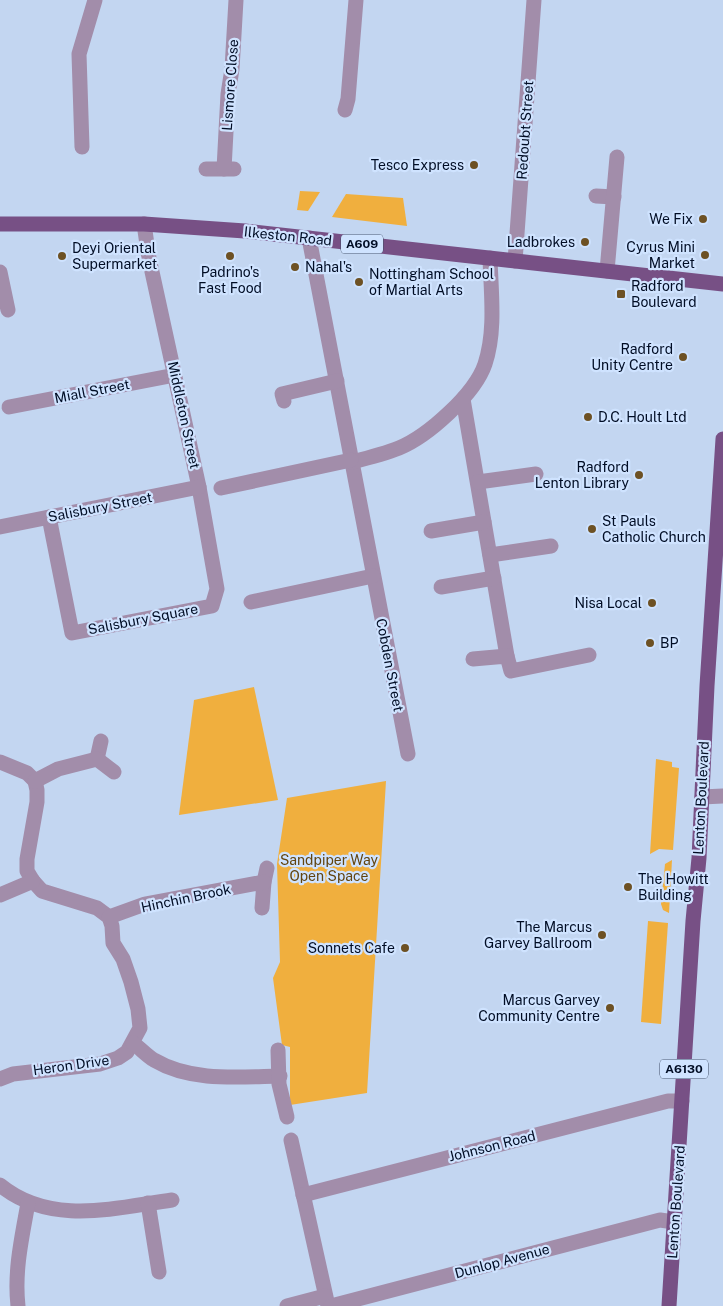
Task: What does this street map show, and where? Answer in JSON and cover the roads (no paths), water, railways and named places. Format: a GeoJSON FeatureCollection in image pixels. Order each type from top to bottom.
{"type":"FeatureCollection","features":[{"type":"Feature","properties":{"kind":"main road","name":"Ilkeston Road"},"geometry":{"type":"LineString","coordinates":[[0,224],[144,224],[309,238],[723,284]]}},
{"type":"Feature","properties":{"kind":"main road","name":"Lenton Boulevard"},"geometry":{"type":"LineString","coordinates":[[669,1306],[723,439]]}},
{"type":"Feature","properties":{"kind":"street"},"geometry":{"type":"LineString","coordinates":[[82,147],[79,54],[95,0]]}},
{"type":"Feature","properties":{"kind":"street","name":"Lismore Close"},"geometry":{"type":"LineString","coordinates":[[206,169],[229,169],[228,94],[232,69],[236,0]]}},
{"type":"Feature","properties":{"kind":"street"},"geometry":{"type":"LineString","coordinates":[[345,110],[349,89],[356,0]]}},
{"type":"Feature","properties":{"kind":"street","name":"Redoubt Street"},"geometry":{"type":"LineString","coordinates":[[514,261],[534,0]]}},
{"type":"Feature","properties":{"kind":"street"},"geometry":{"type":"LineString","coordinates":[[607,271],[617,157]]}},
{"type":"Feature","properties":{"kind":"street"},"geometry":{"type":"LineString","coordinates":[[596,196],[614,197]]}},
{"type":"Feature","properties":{"kind":"street","name":"Middleton Street"},"geometry":{"type":"LineString","coordinates":[[144,224],[199,487],[217,589],[212,606]]}},
{"type":"Feature","properties":{"kind":"street","name":"Cobden Street"},"geometry":{"type":"LineString","coordinates":[[309,238],[408,754]]}},
{"type":"Feature","properties":{"kind":"street"},"geometry":{"type":"LineString","coordinates":[[220,488],[352,461],[400,448],[433,427],[463,398],[476,382],[485,364],[492,321],[490,258]]}},
{"type":"Feature","properties":{"kind":"street"},"geometry":{"type":"LineString","coordinates":[[0,272],[8,310]]}},
{"type":"Feature","properties":{"kind":"street","name":"Miall Street"},"geometry":{"type":"LineString","coordinates":[[9,407],[175,375]]}},
{"type":"Feature","properties":{"kind":"street"},"geometry":{"type":"LineString","coordinates":[[283,397],[336,381]]}},
{"type":"Feature","properties":{"kind":"street"},"geometry":{"type":"LineString","coordinates":[[463,398],[511,671],[589,655]]}},
{"type":"Feature","properties":{"kind":"street"},"geometry":{"type":"LineString","coordinates":[[478,482],[536,474]]}},
{"type":"Feature","properties":{"kind":"street","name":"Salisbury Street"},"geometry":{"type":"LineString","coordinates":[[0,527],[199,487]]}},
{"type":"Feature","properties":{"kind":"street","name":"Salisbury Square"},"geometry":{"type":"LineString","coordinates":[[49,518],[72,633],[212,606]]}},
{"type":"Feature","properties":{"kind":"street"},"geometry":{"type":"LineString","coordinates":[[431,532],[484,522]]}},
{"type":"Feature","properties":{"kind":"street"},"geometry":{"type":"LineString","coordinates":[[490,555],[551,546]]}},
{"type":"Feature","properties":{"kind":"street"},"geometry":{"type":"LineString","coordinates":[[251,602],[373,576]]}},
{"type":"Feature","properties":{"kind":"street"},"geometry":{"type":"LineString","coordinates":[[441,586],[494,578]]}},
{"type":"Feature","properties":{"kind":"street"},"geometry":{"type":"LineString","coordinates":[[473,659],[507,656]]}},
{"type":"Feature","properties":{"kind":"street"},"geometry":{"type":"LineString","coordinates":[[97,759],[101,741]]}},
{"type":"Feature","properties":{"kind":"street"},"geometry":{"type":"LineString","coordinates":[[97,759],[114,772]]}},
{"type":"Feature","properties":{"kind":"street"},"geometry":{"type":"LineString","coordinates":[[35,781],[58,769],[97,759]]}},
{"type":"Feature","properties":{"kind":"street"},"geometry":{"type":"LineString","coordinates":[[0,762],[27,773],[35,781],[37,802],[27,859],[27,871],[33,881],[42,891],[97,908],[109,917],[112,926],[113,943],[123,959],[138,1009],[140,1028],[133,1043],[154,1059],[184,1072],[209,1076],[280,1076]]}},
{"type":"Feature","properties":{"kind":"street"},"geometry":{"type":"LineString","coordinates":[[702,797],[723,796]]}},
{"type":"Feature","properties":{"kind":"street","name":"Hinchin Brook"},"geometry":{"type":"LineString","coordinates":[[109,917],[153,903],[265,875],[262,908]]}},
{"type":"Feature","properties":{"kind":"street"},"geometry":{"type":"LineString","coordinates":[[0,895],[33,881]]}},
{"type":"Feature","properties":{"kind":"street","name":"Heron Drive"},"geometry":{"type":"LineString","coordinates":[[0,1079],[13,1074],[100,1064],[118,1058],[127,1052],[133,1043]]}},
{"type":"Feature","properties":{"kind":"street"},"geometry":{"type":"LineString","coordinates":[[278,1050],[280,1084],[287,1118]]}},
{"type":"Feature","properties":{"kind":"street","name":"Johnson Road"},"geometry":{"type":"LineString","coordinates":[[303,1195],[668,1101],[682,1102]]}},
{"type":"Feature","properties":{"kind":"street"},"geometry":{"type":"LineString","coordinates":[[291,1140],[328,1303]]}},
{"type":"Feature","properties":{"kind":"street"},"geometry":{"type":"LineString","coordinates":[[0,1185],[28,1203],[66,1211],[93,1211],[172,1200]]}},
{"type":"Feature","properties":{"kind":"street"},"geometry":{"type":"LineString","coordinates":[[18,1306],[16,1292],[17,1271],[28,1203]]}},
{"type":"Feature","properties":{"kind":"street"},"geometry":{"type":"LineString","coordinates":[[148,1203],[160,1272]]}},
{"type":"Feature","properties":{"kind":"street","name":"Dunlop Avenue"},"geometry":{"type":"LineString","coordinates":[[287,1306],[328,1303],[660,1220],[674,1222]]}},
{"type":"Feature","properties":{"kind":"place","name":"Tesco Express"},"geometry":{"type":"Point","coordinates":[474,165]}},
{"type":"Feature","properties":{"kind":"place","name":"We Fix"},"geometry":{"type":"Point","coordinates":[703,219]}},
{"type":"Feature","properties":{"kind":"place","name":"Ladbrokes"},"geometry":{"type":"Point","coordinates":[585,242]}},
{"type":"Feature","properties":{"kind":"place","name":"Cyrus Mini Market"},"geometry":{"type":"Point","coordinates":[705,255]}},
{"type":"Feature","properties":{"kind":"place","name":"Deyi Oriental Supermarket"},"geometry":{"type":"Point","coordinates":[62,256]}},
{"type":"Feature","properties":{"kind":"place","name":"Padrino's Fast Food"},"geometry":{"type":"Point","coordinates":[230,256]}},
{"type":"Feature","properties":{"kind":"place","name":"Nahal's"},"geometry":{"type":"Point","coordinates":[295,267]}},
{"type":"Feature","properties":{"kind":"place","name":"Nottingham School of Martial Arts"},"geometry":{"type":"Point","coordinates":[359,282]}},
{"type":"Feature","properties":{"kind":"place","name":"Radford Boulevard"},"geometry":{"type":"Point","coordinates":[621,294]}},
{"type":"Feature","properties":{"kind":"place","name":"Radford Unity Centre"},"geometry":{"type":"Point","coordinates":[683,357]}},
{"type":"Feature","properties":{"kind":"place","name":"D.C. Hoult Ltd"},"geometry":{"type":"Point","coordinates":[588,417]}},
{"type":"Feature","properties":{"kind":"place","name":"Radford Lenton Library"},"geometry":{"type":"Point","coordinates":[639,475]}},
{"type":"Feature","properties":{"kind":"place","name":"St Pauls Catholic Church"},"geometry":{"type":"Point","coordinates":[592,529]}},
{"type":"Feature","properties":{"kind":"place","name":"Nisa Local"},"geometry":{"type":"Point","coordinates":[652,603]}},
{"type":"Feature","properties":{"kind":"place","name":"BP"},"geometry":{"type":"Point","coordinates":[650,643]}},
{"type":"Feature","properties":{"kind":"place","name":"The Howitt Building"},"geometry":{"type":"Point","coordinates":[628,887]}},
{"type":"Feature","properties":{"kind":"place","name":"The Marcus Garvey Ballroom"},"geometry":{"type":"Point","coordinates":[602,935]}},
{"type":"Feature","properties":{"kind":"place","name":"Sonnets Cafe"},"geometry":{"type":"Point","coordinates":[405,948]}},
{"type":"Feature","properties":{"kind":"place","name":"Marcus Garvey Community Centre"},"geometry":{"type":"Point","coordinates":[610,1008]}},
{"type":"Feature","properties":{"kind":"park label","name":"Sandpiper Way Open Space"},"geometry":{"type":"Point","coordinates":[329,868]}}]}
